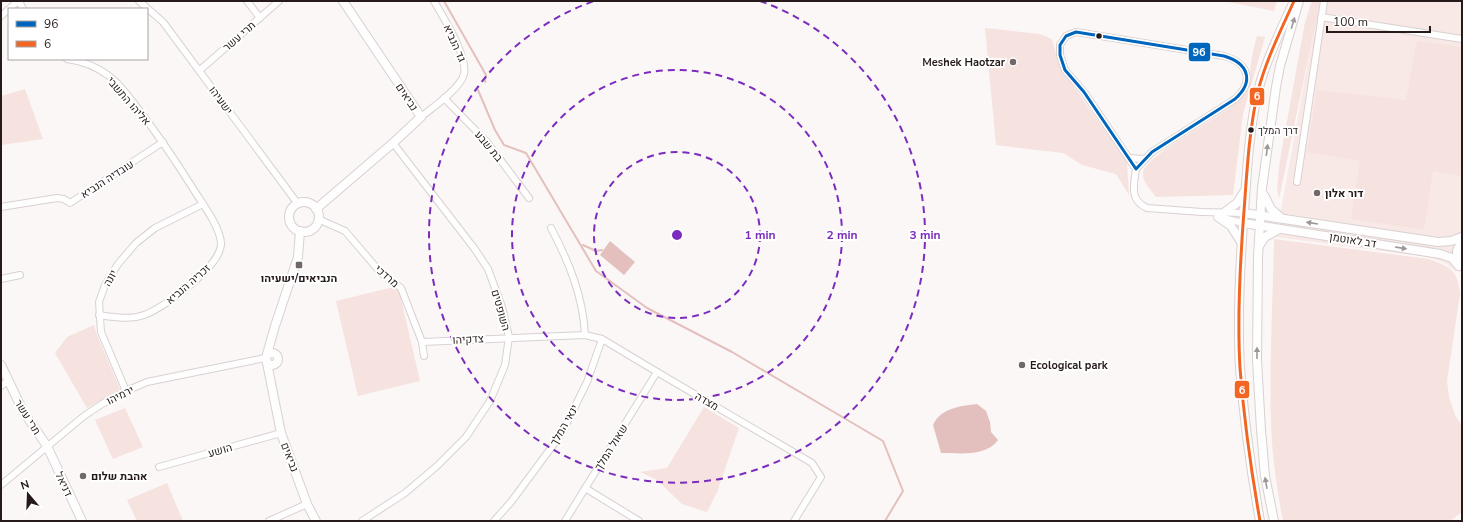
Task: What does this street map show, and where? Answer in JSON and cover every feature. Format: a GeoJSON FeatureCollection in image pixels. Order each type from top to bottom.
{"type":"FeatureCollection","features":[{"type":"Feature","properties":{"kind":"street"},"geometry":{"type":"LineString","coordinates":[[11,8],[19,1]]}},
{"type":"Feature","properties":{"kind":"street","name":"ישעיהו"},"geometry":{"type":"LineString","coordinates":[[138,1],[146,8]]}},
{"type":"Feature","properties":{"kind":"street"},"geometry":{"type":"LineString","coordinates":[[247,1],[260,18]]}},
{"type":"Feature","properties":{"kind":"street","name":"תרי עשר"},"geometry":{"type":"LineString","coordinates":[[200,70],[279,1]]}},
{"type":"Feature","properties":{"kind":"street","name":"נביאים"},"geometry":{"type":"LineString","coordinates":[[316,210],[421,117],[343,1]]}},
{"type":"Feature","properties":{"kind":"street","name":"גד הנביא"},"geometry":{"type":"LineString","coordinates":[[421,117],[444,98],[464,75],[465,66],[456,42],[434,1]]}},
{"type":"Feature","properties":{"kind":"street"},"geometry":{"type":"LineString","coordinates":[[1260,521],[1252,476],[1240,367],[1239,310],[1243,223],[1249,147],[1259,90],[1273,48],[1294,1]]}},
{"type":"Feature","properties":{"kind":"street"},"geometry":{"type":"LineString","coordinates":[[1274,521],[1265,476],[1261,430],[1257,360],[1258,248],[1262,188],[1276,87],[1280,66],[1299,1]]}},
{"type":"Feature","properties":{"kind":"street"},"geometry":{"type":"LineString","coordinates":[[1297,182],[1324,1]]}},
{"type":"Feature","properties":{"kind":"street","name":"ישעיהו"},"geometry":{"type":"LineString","coordinates":[[148,9],[163,22],[200,70],[298,204]]}},
{"type":"Feature","properties":{"kind":"street"},"geometry":{"type":"LineString","coordinates":[[1322,17],[1462,39]]}},
{"type":"Feature","properties":{"kind":"street"},"geometry":{"type":"LineString","coordinates":[[1136,168],[1152,152],[1238,96],[1243,90],[1246,80],[1241,64],[1224,56],[1082,32],[1070,33],[1061,41],[1059,50],[1065,70],[1084,92],[1136,168],[1134,193],[1136,199],[1141,205],[1155,209],[1221,214],[1244,213]]}},
{"type":"Feature","properties":{"kind":"street","name":"אליהו התשבי"},"geometry":{"type":"LineString","coordinates":[[75,60],[83,61],[94,66],[110,76],[131,99],[163,142]]}},
{"type":"Feature","properties":{"kind":"street","name":"בת שבע"},"geometry":{"type":"LineString","coordinates":[[444,98],[487,142],[529,198]]}},
{"type":"Feature","properties":{"kind":"street","name":"זכריה הנביא"},"geometry":{"type":"LineString","coordinates":[[99,316],[122,318],[143,316],[175,297],[206,270],[219,254],[221,245],[218,229],[163,142]]}},
{"type":"Feature","properties":{"kind":"street","name":"עובדיה הנביא"},"geometry":{"type":"LineString","coordinates":[[1,207],[57,198],[64,199],[70,203],[163,142]]}},
{"type":"Feature","properties":{"kind":"street","name":"השופטים"},"geometry":{"type":"LineString","coordinates":[[362,521],[405,493],[437,466],[466,437],[490,401],[505,365],[509,337],[502,307],[488,269],[474,248],[393,143]]}},
{"type":"Feature","properties":{"kind":"street"},"geometry":{"type":"LineString","coordinates":[[1129,158],[1145,159]]}},
{"type":"Feature","properties":{"kind":"street"},"geometry":{"type":"LineString","coordinates":[[1221,214],[1238,202],[1246,188]]}},
{"type":"Feature","properties":{"kind":"street"},"geometry":{"type":"LineString","coordinates":[[1262,188],[1265,200],[1270,208],[1276,215],[1282,218]]}},
{"type":"Feature","properties":{"kind":"street"},"geometry":{"type":"LineString","coordinates":[[307,203],[312,205],[316,210],[318,219],[315,227],[311,230],[306,232],[300,231],[294,228],[291,224],[289,216],[290,211],[298,204],[307,203]]}},
{"type":"Feature","properties":{"kind":"street","name":"יונה"},"geometry":{"type":"LineString","coordinates":[[126,391],[101,332],[99,302],[105,285],[118,264],[136,243],[155,228],[203,204]]}},
{"type":"Feature","properties":{"kind":"street","name":"דב לאוטמן"},"geometry":{"type":"LineString","coordinates":[[1244,213],[1438,242],[1451,242],[1462,238]]}},
{"type":"Feature","properties":{"kind":"street"},"geometry":{"type":"LineString","coordinates":[[1221,214],[1243,223]]}},
{"type":"Feature","properties":{"kind":"street"},"geometry":{"type":"LineString","coordinates":[[1221,214],[1233,228],[1242,245]]}},
{"type":"Feature","properties":{"kind":"street","name":"מרדכי"},"geometry":{"type":"LineString","coordinates":[[318,219],[345,231],[381,272],[401,288],[422,342],[424,356]]}},
{"type":"Feature","properties":{"kind":"street","name":"דב לאוטמן"},"geometry":{"type":"LineString","coordinates":[[1243,223],[1440,254],[1452,258],[1461,268]]}},
{"type":"Feature","properties":{"kind":"street"},"geometry":{"type":"LineString","coordinates":[[551,228],[565,254],[576,283],[584,315],[585,335]]}},
{"type":"Feature","properties":{"kind":"street"},"geometry":{"type":"LineString","coordinates":[[1258,248],[1265,237],[1280,229]]}},
{"type":"Feature","properties":{"kind":"street","name":"נביאים"},"geometry":{"type":"LineString","coordinates":[[300,231],[298,257],[275,326],[267,358],[281,433],[316,521]]}},
{"type":"Feature","properties":{"kind":"street"},"geometry":{"type":"LineString","coordinates":[[1461,268],[1456,258],[1456,251],[1462,238]]}},
{"type":"Feature","properties":{"kind":"street"},"geometry":{"type":"LineString","coordinates":[[1,279],[20,275]]}},
{"type":"Feature","properties":{"kind":"street","name":"נביאים"},"geometry":{"type":"LineString","coordinates":[[273,390],[277,358],[275,326]]}},
{"type":"Feature","properties":{"kind":"street","name":"צדקיהו"},"geometry":{"type":"LineString","coordinates":[[422,342],[509,337],[585,335]]}},
{"type":"Feature","properties":{"kind":"street","name":"מצדה"},"geometry":{"type":"LineString","coordinates":[[585,335],[602,339],[812,463],[821,477],[794,521]]}},
{"type":"Feature","properties":{"kind":"street","name":"ינאי המלך"},"geometry":{"type":"LineString","coordinates":[[494,521],[511,502],[562,433],[587,382],[602,339]]}},
{"type":"Feature","properties":{"kind":"street"},"geometry":{"type":"LineString","coordinates":[[267,358],[271,365],[277,358]]}},
{"type":"Feature","properties":{"kind":"street","name":"ירמיהו"},"geometry":{"type":"LineString","coordinates":[[1,485],[84,416],[126,391],[147,382],[267,358]]}},
{"type":"Feature","properties":{"kind":"street","name":"תרי עשר"},"geometry":{"type":"LineString","coordinates":[[1,365],[23,411],[47,446]]}},
{"type":"Feature","properties":{"kind":"street","name":"שאול המלך"},"geometry":{"type":"LineString","coordinates":[[565,521],[657,372]]}},
{"type":"Feature","properties":{"kind":"street"},"geometry":{"type":"LineString","coordinates":[[1,386],[8,381]]}},
{"type":"Feature","properties":{"kind":"street","name":"הושע"},"geometry":{"type":"LineString","coordinates":[[159,467],[281,433]]}},
{"type":"Feature","properties":{"kind":"street","name":"דניאל"},"geometry":{"type":"LineString","coordinates":[[47,446],[82,521]]}},
{"type":"Feature","properties":{"kind":"street"},"geometry":{"type":"LineString","coordinates":[[585,488],[639,521]]}},
{"type":"Feature","properties":{"kind":"street"},"geometry":{"type":"LineString","coordinates":[[269,521],[308,504]]}},
{"type":"Feature","properties":{"kind":"shaded area"},"geometry":{"type":"Polygon","coordinates":[[[1223,1],[1277,1],[1274,11],[1223,1]]]}},
{"type":"Feature","properties":{"kind":"shaded area"},"geometry":{"type":"Polygon","coordinates":[[[1312,1],[1320,1],[1279,199],[1277,188],[1280,160],[1305,22],[1312,1]]]}},
{"type":"Feature","properties":{"kind":"shaded area"},"geometry":{"type":"Polygon","coordinates":[[[1319,1],[1462,1],[1462,272],[1455,271],[1445,263],[1429,257],[1276,237],[1319,1]]]}},
{"type":"Feature","properties":{"kind":"shaded area"},"geometry":{"type":"Polygon","coordinates":[[[985,28],[1040,34],[1052,39],[1060,67],[1127,162],[1129,195],[1116,174],[1082,165],[1063,153],[996,145],[985,28]]]}},
{"type":"Feature","properties":{"kind":"shaded area"},"geometry":{"type":"Polygon","coordinates":[[[1257,36],[1265,37],[1243,114],[1233,195],[1156,197],[1147,186],[1143,176],[1148,164],[1158,155],[1237,102],[1246,93],[1250,82],[1251,60],[1257,36]]]}},
{"type":"Feature","properties":{"kind":"shaded area"},"geometry":{"type":"Polygon","coordinates":[[[1420,41],[1462,47],[1462,176],[1433,171],[1424,230],[1351,219],[1360,161],[1307,152],[1317,90],[1406,100],[1416,45],[1417,42],[1420,41]]]}},
{"type":"Feature","properties":{"kind":"shaded area"},"geometry":{"type":"Polygon","coordinates":[[[25,89],[43,139],[1,145],[1,96],[25,89]]]}},
{"type":"Feature","properties":{"kind":"shaded area"},"geometry":{"type":"Polygon","coordinates":[[[1274,239],[1429,259],[1448,267],[1455,274],[1460,294],[1447,381],[1449,397],[1455,415],[1462,426],[1462,512],[1450,521],[1283,521],[1274,462],[1271,418],[1274,239]]]}},
{"type":"Feature","properties":{"kind":"shaded area"},"geometry":{"type":"Polygon","coordinates":[[[610,241],[635,262],[624,275],[600,255],[610,241]]]}},
{"type":"Feature","properties":{"kind":"shaded area"},"geometry":{"type":"Polygon","coordinates":[[[398,286],[420,381],[358,396],[336,301],[398,286]]]}},
{"type":"Feature","properties":{"kind":"shaded area"},"geometry":{"type":"Polygon","coordinates":[[[94,325],[120,389],[87,408],[55,353],[67,337],[94,325]]]}},
{"type":"Feature","properties":{"kind":"shaded area"},"geometry":{"type":"Polygon","coordinates":[[[977,404],[986,411],[990,422],[991,432],[998,440],[987,449],[980,452],[941,453],[933,425],[936,419],[946,411],[977,404]]]}},
{"type":"Feature","properties":{"kind":"shaded area"},"geometry":{"type":"Polygon","coordinates":[[[704,407],[739,428],[717,492],[707,512],[682,504],[657,480],[640,472],[667,468],[704,407]]]}},
{"type":"Feature","properties":{"kind":"shaded area"},"geometry":{"type":"Polygon","coordinates":[[[125,408],[143,447],[113,459],[95,420],[125,408]]]}},
{"type":"Feature","properties":{"kind":"shaded area"},"geometry":{"type":"Polygon","coordinates":[[[167,483],[183,521],[137,521],[127,500],[167,483]]]}},
{"type":"Feature","properties":{"kind":"waterway"},"geometry":{"type":"LineString","coordinates":[[444,1],[486,75],[485,82]]}},
{"type":"Feature","properties":{"kind":"waterway"},"geometry":{"type":"LineString","coordinates":[[478,90],[495,130],[504,145],[526,153],[596,271],[647,308],[732,352],[883,441],[903,491],[885,521]]}},
{"type":"Feature","properties":{"kind":"waterway"},"geometry":{"type":"LineString","coordinates":[[583,245],[596,251],[602,250]]}},
{"type":"Feature","properties":{"kind":"transit line","name":"6"},"geometry":{"type":"LineString","coordinates":[[1260,521],[1248,445],[1240,368],[1239,290],[1241,250],[1252,121],[1258,91],[1269,57],[1294,1]]}},
{"type":"Feature","properties":{"kind":"transit line","name":"96"},"geometry":{"type":"LineString","coordinates":[[1076,32],[1224,56],[1239,63],[1243,68],[1247,79],[1245,86],[1235,99],[1152,152],[1136,169],[1084,92],[1065,70],[1060,55],[1060,45],[1066,36],[1076,32]]}},
{"type":"Feature","properties":{"kind":"place","name":"Meshek Haotzar"},"geometry":{"type":"Point","coordinates":[1013,62]}},
{"type":"Feature","properties":{"kind":"place","name":"דרך המלך"},"geometry":{"type":"Point","coordinates":[1251,130]}},
{"type":"Feature","properties":{"kind":"place","name":"דור אלון"},"geometry":{"type":"Point","coordinates":[1317,193]}},
{"type":"Feature","properties":{"kind":"place","name":"הנביאים/ישעיהו"},"geometry":{"type":"Point","coordinates":[299,265]}},
{"type":"Feature","properties":{"kind":"place","name":"Ecological park"},"geometry":{"type":"Point","coordinates":[1022,365]}},
{"type":"Feature","properties":{"kind":"place","name":"אהבת שלום"},"geometry":{"type":"Point","coordinates":[83,476]}}]}
